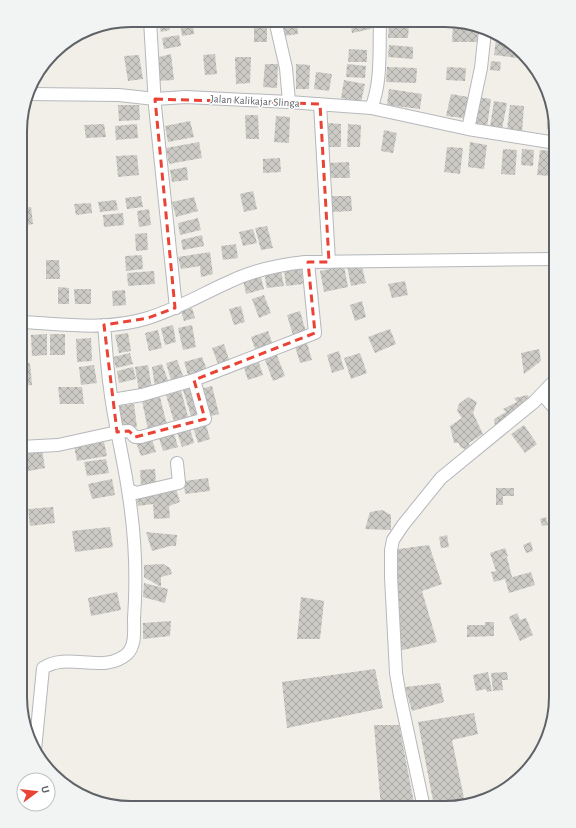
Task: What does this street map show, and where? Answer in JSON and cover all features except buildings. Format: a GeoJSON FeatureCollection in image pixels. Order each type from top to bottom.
{"type":"FeatureCollection","features":[{"type":"Feature","properties":{"kind":"street"},"geometry":{"type":"LineString","coordinates":[[150,27],[155,99],[175,306]]}},
{"type":"Feature","properties":{"kind":"street"},"geometry":{"type":"LineString","coordinates":[[277,27],[286,68],[289,102]]}},
{"type":"Feature","properties":{"kind":"street"},"geometry":{"type":"LineString","coordinates":[[371,108],[378,83],[380,27]]}},
{"type":"Feature","properties":{"kind":"street"},"geometry":{"type":"LineString","coordinates":[[468,129],[482,68],[485,35]]}},
{"type":"Feature","properties":{"kind":"street","name":"Jalan Kalikajar Slinga"},"geometry":{"type":"LineString","coordinates":[[34,94],[118,95],[155,99],[186,97],[371,108],[468,129],[549,142]]}},
{"type":"Feature","properties":{"kind":"street"},"geometry":{"type":"LineString","coordinates":[[320,104],[329,262]]}},
{"type":"Feature","properties":{"kind":"street"},"geometry":{"type":"LineString","coordinates":[[27,322],[104,325],[123,324],[148,318],[245,275],[286,264],[308,262],[549,259]]}},
{"type":"Feature","properties":{"kind":"street"},"geometry":{"type":"LineString","coordinates":[[112,400],[142,395],[194,380],[315,333],[308,262]]}},
{"type":"Feature","properties":{"kind":"street"},"geometry":{"type":"LineString","coordinates":[[36,739],[43,668],[50,664],[64,662],[101,663],[118,661],[133,646],[135,604],[134,532],[112,400],[104,325]]}},
{"type":"Feature","properties":{"kind":"street"},"geometry":{"type":"LineString","coordinates":[[27,447],[58,445],[117,432],[129,431],[135,437],[205,419],[194,380]]}},
{"type":"Feature","properties":{"kind":"street"},"geometry":{"type":"LineString","coordinates":[[422,801],[396,673],[390,577],[393,540],[403,525],[441,478],[514,418],[549,386]]}},
{"type":"Feature","properties":{"kind":"street"},"geometry":{"type":"LineString","coordinates":[[542,394],[549,402]]}},
{"type":"Feature","properties":{"kind":"street"},"geometry":{"type":"LineString","coordinates":[[128,489],[136,493],[179,483],[177,463]]}},
{"type":"Feature","properties":{"kind":"highlighted area"},"geometry":{"type":"Polygon","coordinates":[[[155,99],[320,104],[329,262],[308,262],[315,333],[194,380],[205,419],[141,437],[135,437],[129,431],[117,432],[104,325],[148,318],[175,308],[155,99]]]}}]}
